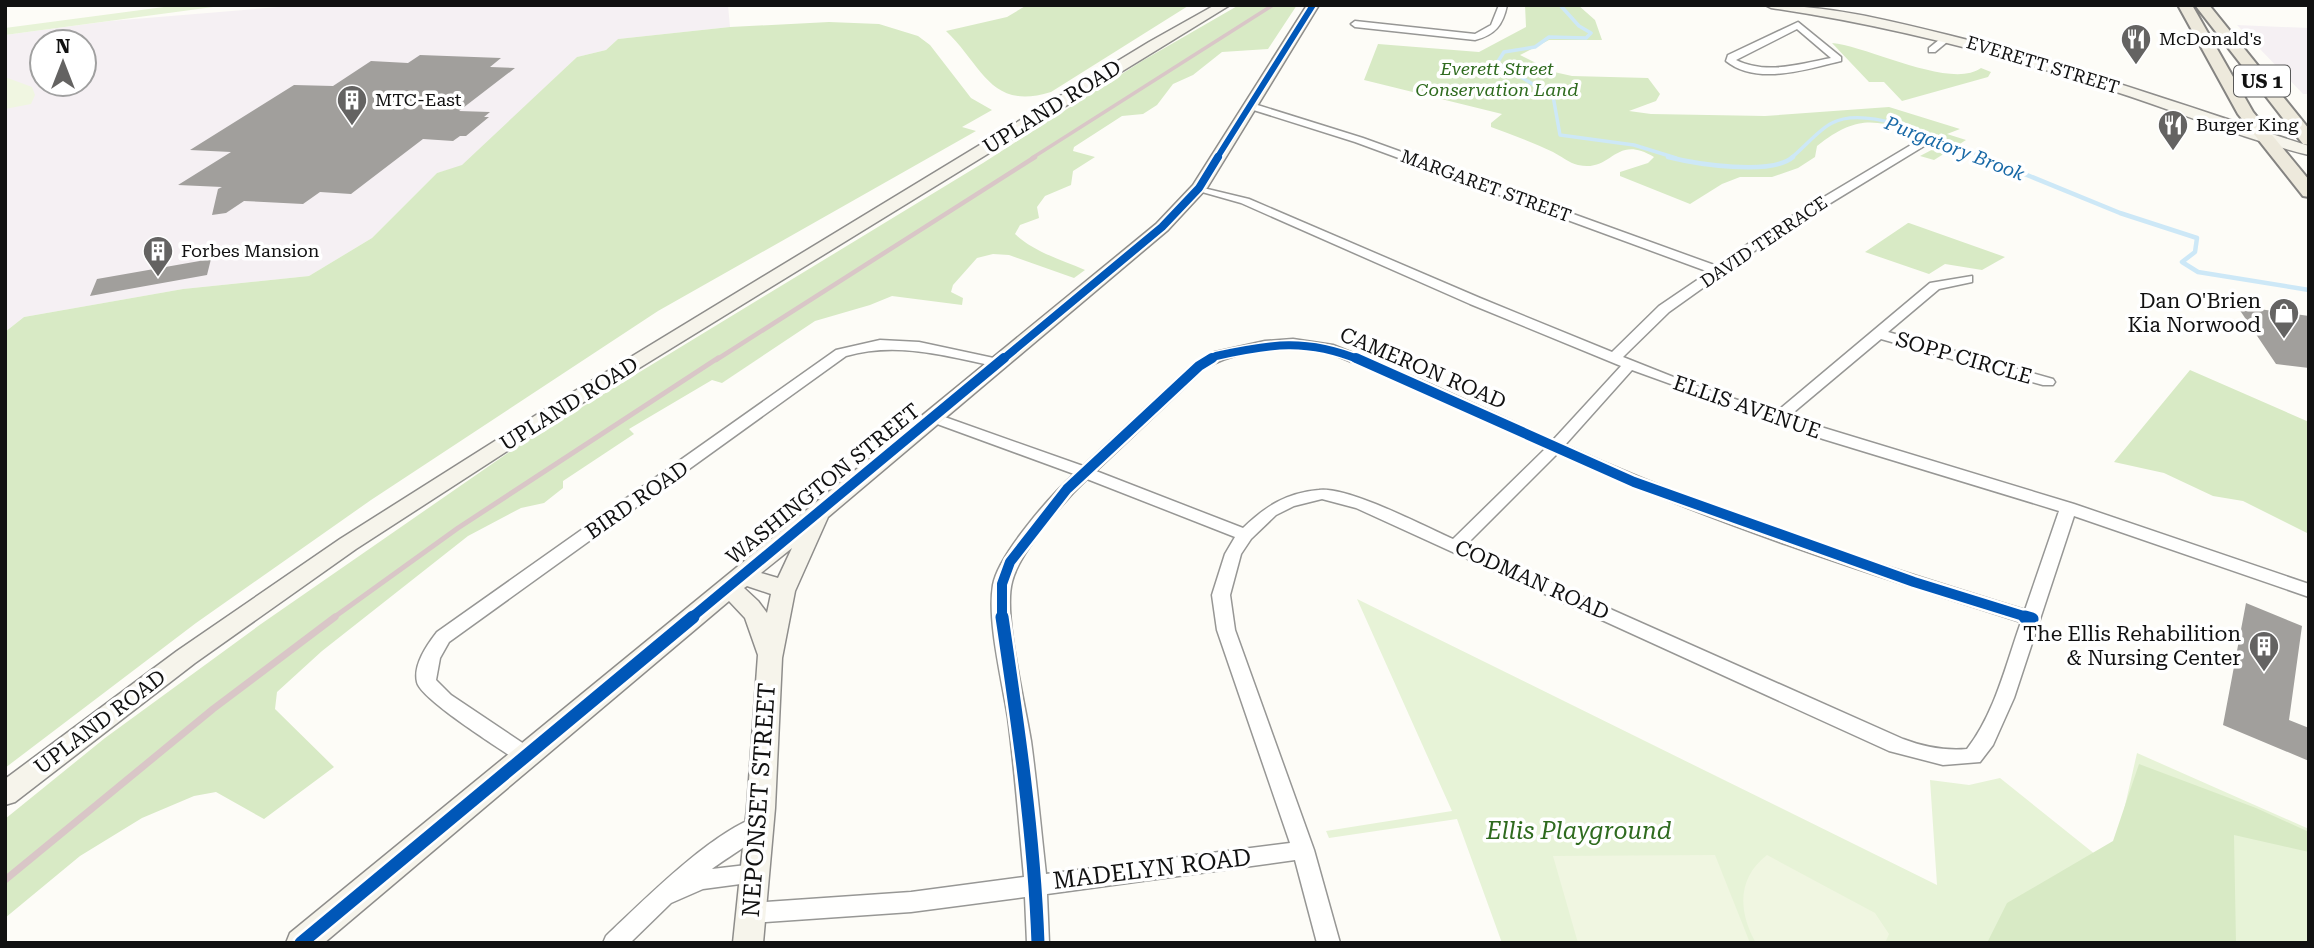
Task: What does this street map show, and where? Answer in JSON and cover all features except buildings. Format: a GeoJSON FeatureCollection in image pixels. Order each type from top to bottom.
{"type":"FeatureCollection","features":[{"type":"Feature","properties":{"kind":"main road","name":"UPLAND ROAD"},"geometry":{"type":"LineString","coordinates":[[1153,45],[1204,5]]}},
{"type":"Feature","properties":{"kind":"main road","name":"UPLAND ROAD"},"geometry":{"type":"LineString","coordinates":[[5,794],[197,649],[348,544],[558,409],[1153,45],[1224,5]]}},
{"type":"Feature","properties":{"kind":"main road","name":"WASHINGTON STREET"},"geometry":{"type":"LineString","coordinates":[[301,943],[1162,227],[1199,188],[1313,5]]}},
{"type":"Feature","properties":{"kind":"main road","name":"EVERETT STREET"},"geometry":{"type":"LineString","coordinates":[[1771,5],[1948,37],[2036,60],[2309,150]]}},
{"type":"Feature","properties":{"kind":"main road","name":"US 1"},"geometry":{"type":"LineString","coordinates":[[2185,5],[2234,93],[2262,136],[2309,192]]}},
{"type":"Feature","properties":{"kind":"main road","name":"US 1"},"geometry":{"type":"LineString","coordinates":[[2202,5],[2309,140]]}},
{"type":"Feature","properties":{"kind":"main road"},"geometry":{"type":"LineString","coordinates":[[2158,100],[2218,110],[2229,107],[2234,93]]}},
{"type":"Feature","properties":{"kind":"main road","name":"NEPONSET STREET"},"geometry":{"type":"LineString","coordinates":[[748,943],[770,658],[783,591],[821,510]]}},
{"type":"Feature","properties":{"kind":"main road"},"geometry":{"type":"LineString","coordinates":[[733,582],[775,585],[783,591]]}},
{"type":"Feature","properties":{"kind":"main road","name":"NEPONSET STREET"},"geometry":{"type":"LineString","coordinates":[[733,582],[762,624],[770,658]]}},
{"type":"Feature","properties":{"kind":"street"},"geometry":{"type":"LineString","coordinates":[[1355,24],[1487,35],[1496,28],[1503,5]]}},
{"type":"Feature","properties":{"kind":"street"},"geometry":{"type":"LineString","coordinates":[[1798,9],[1798,24]]}},
{"type":"Feature","properties":{"kind":"street"},"geometry":{"type":"LineString","coordinates":[[1798,24],[1838,59],[1763,71],[1743,68],[1731,61],[1731,57],[1798,24]]}},
{"type":"Feature","properties":{"kind":"street"},"geometry":{"type":"LineString","coordinates":[[1932,50],[1948,37]]}},
{"type":"Feature","properties":{"kind":"street","name":"MARGARET STREET"},"geometry":{"type":"LineString","coordinates":[[1251,106],[1348,136],[1719,271]]}},
{"type":"Feature","properties":{"kind":"street","name":"DAVID TERRACE"},"geometry":{"type":"LineString","coordinates":[[1614,358],[1664,309],[1766,237],[1925,141]]}},
{"type":"Feature","properties":{"kind":"street","name":"ELLIS AVENUE"},"geometry":{"type":"LineString","coordinates":[[1199,188],[1245,201],[1614,358],[1777,419],[2068,508],[2309,591]]}},
{"type":"Feature","properties":{"kind":"street"},"geometry":{"type":"LineString","coordinates":[[1777,419],[1935,286],[1967,279]]}},
{"type":"Feature","properties":{"kind":"street","name":"SOPP CIRCLE"},"geometry":{"type":"LineString","coordinates":[[1880,334],[2048,382]]}},
{"type":"Feature","properties":{"kind":"street","name":"BIRD ROAD"},"geometry":{"type":"LineString","coordinates":[[526,756],[444,700],[426,682],[427,664],[443,637],[841,353],[866,345],[889,343],[998,363]]}},
{"type":"Feature","properties":{"kind":"street","name":"CAMERON ROAD"},"geometry":{"type":"LineString","coordinates":[[1036,884],[1021,742],[1002,624],[1002,584],[1010,562],[1067,489],[1199,366],[1216,356],[1265,345],[1312,345],[1362,359],[1634,482],[1788,538],[2032,619]]}},
{"type":"Feature","properties":{"kind":"street"},"geometry":{"type":"LineString","coordinates":[[1456,545],[1554,448],[1630,364]]}},
{"type":"Feature","properties":{"kind":"street"},"geometry":{"type":"LineString","coordinates":[[934,418],[1085,472],[1245,535]]}},
{"type":"Feature","properties":{"kind":"street","name":"CODMAN ROAD"},"geometry":{"type":"LineString","coordinates":[[1329,943],[1303,850],[1226,630],[1221,595],[1233,554],[1245,535],[1270,512],[1289,502],[1322,494],[1361,504],[1896,745],[1939,758],[1973,756],[1986,739],[2032,619],[2068,508]]}},
{"type":"Feature","properties":{"kind":"street"},"geometry":{"type":"LineString","coordinates":[[614,943],[663,896],[725,846],[759,825]]}},
{"type":"Feature","properties":{"kind":"street","name":"MADELYN ROAD"},"geometry":{"type":"LineString","coordinates":[[751,913],[911,902],[1303,850]]}},
{"type":"Feature","properties":{"kind":"street"},"geometry":{"type":"LineString","coordinates":[[663,896],[701,880],[755,874]]}},
{"type":"Feature","properties":{"kind":"street"},"geometry":{"type":"LineString","coordinates":[[1036,884],[1038,943]]}},
{"type":"Feature","properties":{"kind":"shaded area"},"geometry":{"type":"Polygon","coordinates":[[[303,5],[728,5],[730,27],[618,39],[606,50],[577,57],[462,166],[437,173],[372,238],[309,276],[183,289],[24,317],[5,332],[5,35],[28,32],[28,98],[98,98],[98,28],[58,28],[303,5]]]}},
{"type":"Feature","properties":{"kind":"shaded area"},"geometry":{"type":"Polygon","coordinates":[[[2237,25],[2309,28],[2309,94],[2303,94],[2237,25]]]}},
{"type":"Feature","properties":{"kind":"green space"},"geometry":{"type":"Polygon","coordinates":[[[179,5],[228,5],[57,28],[28,28],[28,32],[5,35],[5,28],[179,5]]]}},
{"type":"Feature","properties":{"kind":"green space"},"geometry":{"type":"Polygon","coordinates":[[[1027,5],[1188,6],[1051,92],[1030,96],[1014,95],[989,82],[946,31],[1007,17],[1027,5]]]}},
{"type":"Feature","properties":{"kind":"green space"},"geometry":{"type":"Polygon","coordinates":[[[1239,5],[1297,5],[1268,49],[1222,52],[1193,75],[1173,84],[1157,105],[1143,114],[1122,116],[1074,147],[1073,151],[1095,157],[1073,171],[1071,185],[1045,196],[1037,207],[1039,218],[1020,225],[1015,234],[1031,246],[1085,270],[1074,278],[1009,255],[993,254],[977,258],[953,285],[951,292],[963,298],[962,305],[892,296],[815,321],[722,383],[712,380],[629,429],[634,434],[563,481],[563,488],[544,503],[521,508],[468,536],[322,651],[277,692],[275,709],[334,767],[264,819],[216,792],[194,796],[142,818],[80,856],[5,918],[5,819],[105,738],[261,624],[515,448],[983,163],[1142,61],[1239,5]]]}},
{"type":"Feature","properties":{"kind":"green space","name":"Everett Street Conservation Land"},"geometry":{"type":"Polygon","coordinates":[[[1525,5],[1578,5],[1595,20],[1602,40],[1549,40],[1520,55],[1554,72],[1572,76],[1648,78],[1660,94],[1656,101],[1629,111],[1651,114],[1765,116],[1889,107],[1960,129],[1947,134],[1966,140],[1934,160],[1920,156],[1941,145],[1878,123],[1850,126],[1817,146],[1815,157],[1798,168],[1772,177],[1740,177],[1722,184],[1690,204],[1620,176],[1620,172],[1648,163],[1654,157],[1641,151],[1630,149],[1599,164],[1578,165],[1538,145],[1491,127],[1491,123],[1502,114],[1364,80],[1378,44],[1479,52],[1526,27],[1525,5]]]}},
{"type":"Feature","properties":{"kind":"green space"},"geometry":{"type":"Polygon","coordinates":[[[829,22],[879,24],[918,36],[930,45],[971,98],[992,110],[962,127],[976,131],[658,311],[371,500],[196,623],[5,768],[5,332],[24,317],[183,289],[309,276],[372,238],[437,173],[462,165],[577,57],[606,50],[618,39],[730,27],[829,22]]]}},
{"type":"Feature","properties":{"kind":"green space"},"geometry":{"type":"Polygon","coordinates":[[[1832,43],[1930,71],[1967,73],[1981,68],[1991,72],[1988,77],[1902,101],[1884,82],[1869,82],[1832,43]]]}},
{"type":"Feature","properties":{"kind":"green space"},"geometry":{"type":"Polygon","coordinates":[[[5,77],[28,86],[28,98],[34,98],[31,104],[5,109],[5,77]]]}},
{"type":"Feature","properties":{"kind":"green space"},"geometry":{"type":"Polygon","coordinates":[[[1908,223],[2005,257],[1982,270],[1945,264],[1929,274],[1865,252],[1908,223]]]}},
{"type":"Feature","properties":{"kind":"green space"},"geometry":{"type":"Polygon","coordinates":[[[2190,370],[2309,422],[2309,534],[2243,501],[2213,496],[2164,473],[2114,462],[2190,370]]]}},
{"type":"Feature","properties":{"kind":"green space","name":"Ellis Playground"},"geometry":{"type":"Polygon","coordinates":[[[1357,599],[1937,885],[1930,780],[1969,785],[2000,778],[2111,867],[2137,753],[2309,829],[2309,943],[1502,943],[1457,819],[1329,838],[1326,831],[1452,811],[1357,599]]]}},
{"type":"Feature","properties":{"kind":"green space"},"geometry":{"type":"Polygon","coordinates":[[[2139,764],[2256,808],[2309,832],[2309,852],[2234,835],[2236,943],[1987,943],[2007,903],[2113,841],[2139,764]]]}},
{"type":"Feature","properties":{"kind":"green space"},"geometry":{"type":"Polygon","coordinates":[[[1715,855],[1750,943],[1578,943],[1553,856],[1715,855]]]}},
{"type":"Feature","properties":{"kind":"green space"},"geometry":{"type":"Polygon","coordinates":[[[1767,855],[1875,913],[1889,934],[1885,943],[1756,943],[1746,919],[1744,896],[1750,874],[1767,855]]]}},
{"type":"Feature","properties":{"kind":"waterway","name":"Purgatory Brook"},"geometry":{"type":"LineString","coordinates":[[1560,5],[1579,26],[1591,33],[1586,38],[1549,37],[1535,47],[1504,52],[1497,63],[1553,96],[1560,135],[1634,145],[1676,158]]}},
{"type":"Feature","properties":{"kind":"waterway","name":"Purgatory Brook"},"geometry":{"type":"LineString","coordinates":[[1791,158],[1822,130],[1832,123],[1848,118],[1867,118],[1910,128],[1987,158]]}},
{"type":"Feature","properties":{"kind":"waterway","name":"Purgatory Brook"},"geometry":{"type":"LineString","coordinates":[[1668,157],[1733,167],[1768,166],[1793,157]]}},
{"type":"Feature","properties":{"kind":"waterway","name":"Purgatory Brook"},"geometry":{"type":"LineString","coordinates":[[1983,157],[2120,213],[2197,238],[2195,252],[2182,262],[2198,272],[2309,290]]}},
{"type":"Feature","properties":{"kind":"railway"},"geometry":{"type":"LineString","coordinates":[[1032,158],[1273,5]]}},
{"type":"Feature","properties":{"kind":"railway"},"geometry":{"type":"LineString","coordinates":[[716,360],[1035,157]]}},
{"type":"Feature","properties":{"kind":"railway"},"geometry":{"type":"LineString","coordinates":[[333,618],[458,528],[718,358]]}},
{"type":"Feature","properties":{"kind":"railway"},"geometry":{"type":"LineString","coordinates":[[5,880],[213,709],[335,617]]}},
{"type":"Feature","properties":{"kind":"cycle path"},"geometry":{"type":"LineString","coordinates":[[301,943],[1162,227],[1199,188],[1313,5]]}},
{"type":"Feature","properties":{"kind":"cycle path"},"geometry":{"type":"LineString","coordinates":[[1038,943],[1036,884],[1021,742],[1001,611],[1002,584],[1010,562],[1067,489],[1199,366],[1216,356],[1265,345],[1293,343],[1333,349],[1425,387],[1634,482],[1914,582],[2032,619]]}},
{"type":"Feature","properties":{"kind":"place","name":"McDonald's"},"geometry":{"type":"Point","coordinates":[2136,66]}},
{"type":"Feature","properties":{"kind":"place","name":"MTC-East"},"geometry":{"type":"Point","coordinates":[352,127]}},
{"type":"Feature","properties":{"kind":"place","name":"Burger King"},"geometry":{"type":"Point","coordinates":[2173,152]}},
{"type":"Feature","properties":{"kind":"place","name":"Forbes Mansion"},"geometry":{"type":"Point","coordinates":[158,278]}},
{"type":"Feature","properties":{"kind":"place","name":"Dan O'Brien Kia Norwood"},"geometry":{"type":"Point","coordinates":[2284,340]}},
{"type":"Feature","properties":{"kind":"place","name":"The Ellis Rehabilition & Nursing Center"},"geometry":{"type":"Point","coordinates":[2264,673]}}]}
